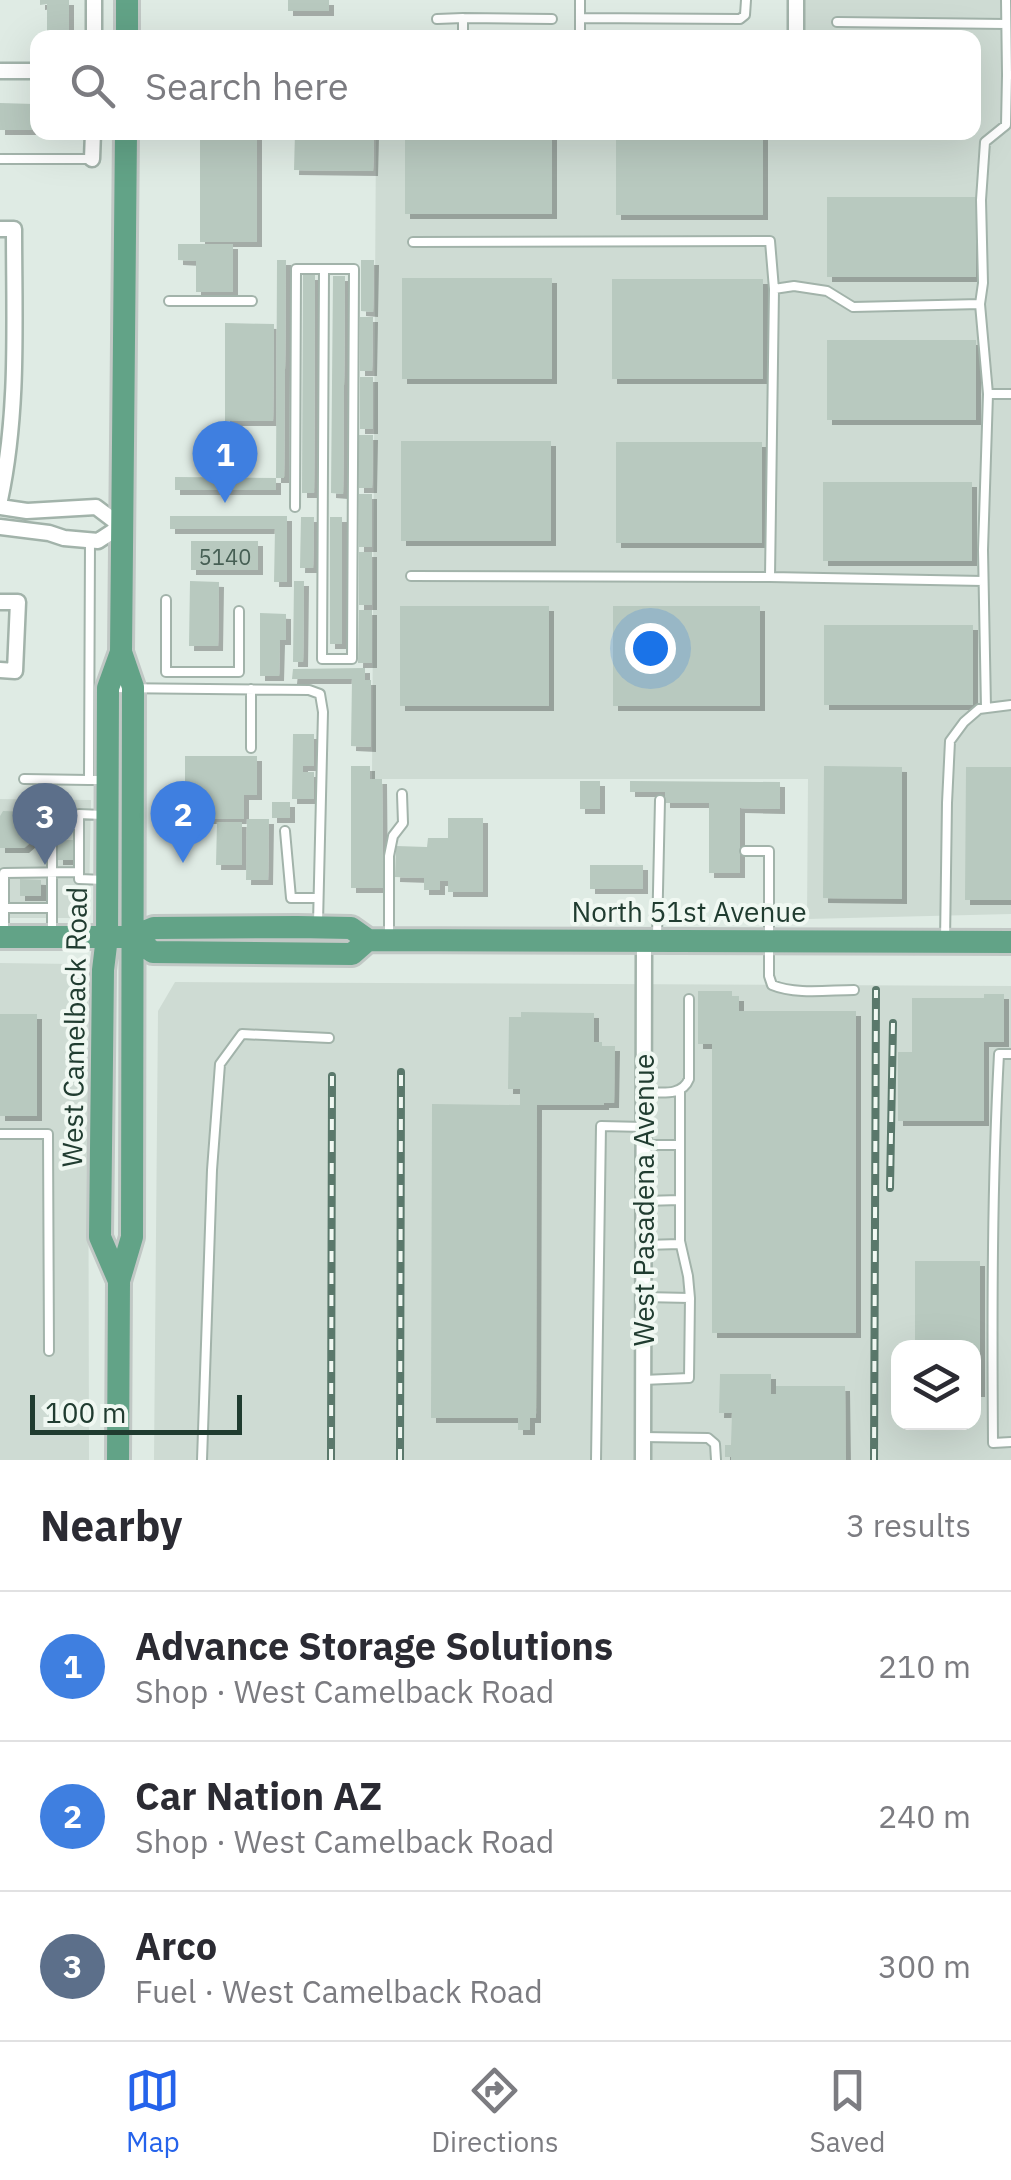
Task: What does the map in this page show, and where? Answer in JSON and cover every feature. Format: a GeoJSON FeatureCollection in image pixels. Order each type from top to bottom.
{"type":"FeatureCollection","features":[{"type":"Feature","properties":{"kind":"main road"},"geometry":{"type":"LineString","coordinates":[[127,30],[128,0]]}},
{"type":"Feature","properties":{"kind":"main road","name":"West Camelback Road"},"geometry":{"type":"LineString","coordinates":[[119,1281],[100,1237],[107,815],[98,780],[108,688],[120,652],[126,140]]}},
{"type":"Feature","properties":{"kind":"main road","name":"West Camelback Road"},"geometry":{"type":"LineString","coordinates":[[118,1460],[119,1281],[132,1237],[133,687],[120,652]]}},
{"type":"Feature","properties":{"kind":"main road","name":"North 51st Avenue"},"geometry":{"type":"LineString","coordinates":[[2,937],[132,937],[154,928],[351,928],[379,940],[1011,942]]}},
{"type":"Feature","properties":{"kind":"main road","name":"North 51st Avenue"},"geometry":{"type":"LineString","coordinates":[[132,937],[153,952],[223,954],[352,954],[379,940]]}},
{"type":"Feature","properties":{"kind":"street"},"geometry":{"type":"LineString","coordinates":[[94,0],[94,30]]}},
{"type":"Feature","properties":{"kind":"street"},"geometry":{"type":"LineString","coordinates":[[796,0],[796,30]]}},
{"type":"Feature","properties":{"kind":"street"},"geometry":{"type":"LineString","coordinates":[[0,71],[30,72]]}},
{"type":"Feature","properties":{"kind":"street"},"geometry":{"type":"LineString","coordinates":[[92,140],[92,160]]}},
{"type":"Feature","properties":{"kind":"street"},"geometry":{"type":"LineString","coordinates":[[0,500],[12,423],[7,229]]}},
{"type":"Feature","properties":{"kind":"street"},"geometry":{"type":"LineString","coordinates":[[0,507],[27,512],[96,508],[121,526],[98,541],[0,527]]}},
{"type":"Feature","properties":{"kind":"street"},"geometry":{"type":"LineString","coordinates":[[0,602],[18,602],[16,671],[0,670]]}},
{"type":"Feature","properties":{"kind":"street","name":"West Pasadena Avenue"},"geometry":{"type":"LineString","coordinates":[[642,1460],[644,1092],[650,940]]}},
{"type":"Feature","properties":{"kind":"lane"},"geometry":{"type":"LineString","coordinates":[[580,0],[580,30]]}},
{"type":"Feature","properties":{"kind":"lane"},"geometry":{"type":"LineString","coordinates":[[580,18],[740,19],[745,15],[746,0]]}},
{"type":"Feature","properties":{"kind":"lane"},"geometry":{"type":"LineString","coordinates":[[986,708],[983,582],[988,394],[980,304],[982,200],[985,142],[1006,126],[1006,0]]}},
{"type":"Feature","properties":{"kind":"lane"},"geometry":{"type":"LineString","coordinates":[[463,18],[463,30]]}},
{"type":"Feature","properties":{"kind":"lane"},"geometry":{"type":"LineString","coordinates":[[437,19],[552,19]]}},
{"type":"Feature","properties":{"kind":"lane"},"geometry":{"type":"LineString","coordinates":[[837,22],[1006,24]]}},
{"type":"Feature","properties":{"kind":"lane"},"geometry":{"type":"LineString","coordinates":[[0,159],[92,160]]}},
{"type":"Feature","properties":{"kind":"lane"},"geometry":{"type":"LineString","coordinates":[[413,242],[770,241],[774,288],[770,577]]}},
{"type":"Feature","properties":{"kind":"lane"},"geometry":{"type":"LineString","coordinates":[[295,507],[296,269],[324,269],[354,269],[352,659],[322,659],[324,269]]}},
{"type":"Feature","properties":{"kind":"lane"},"geometry":{"type":"LineString","coordinates":[[774,288],[794,286],[826,291],[853,307],[980,304]]}},
{"type":"Feature","properties":{"kind":"lane"},"geometry":{"type":"LineString","coordinates":[[169,302],[252,301]]}},
{"type":"Feature","properties":{"kind":"lane"},"geometry":{"type":"LineString","coordinates":[[988,394],[1011,394]]}},
{"type":"Feature","properties":{"kind":"lane"},"geometry":{"type":"LineString","coordinates":[[24,780],[98,780],[90,541]]}},
{"type":"Feature","properties":{"kind":"lane"},"geometry":{"type":"LineString","coordinates":[[411,576],[983,582]]}},
{"type":"Feature","properties":{"kind":"lane"},"geometry":{"type":"LineString","coordinates":[[166,600],[166,672],[239,672],[239,611]]}},
{"type":"Feature","properties":{"kind":"lane"},"geometry":{"type":"LineString","coordinates":[[108,688],[309,690],[320,694],[318,928]]}},
{"type":"Feature","properties":{"kind":"lane"},"geometry":{"type":"LineString","coordinates":[[250,748],[251,689]]}},
{"type":"Feature","properties":{"kind":"lane"},"geometry":{"type":"LineString","coordinates":[[946,942],[950,741],[979,709],[1011,706]]}},
{"type":"Feature","properties":{"kind":"lane"},"geometry":{"type":"LineString","coordinates":[[379,940],[393,836],[403,823],[402,794]]}},
{"type":"Feature","properties":{"kind":"lane"},"geometry":{"type":"LineString","coordinates":[[650,940],[660,800]]}},
{"type":"Feature","properties":{"kind":"lane"},"geometry":{"type":"LineString","coordinates":[[107,815],[79,814],[78,872],[78,879],[107,880]]}},
{"type":"Feature","properties":{"kind":"lane"},"geometry":{"type":"LineString","coordinates":[[52,937],[52,825],[79,825]]}},
{"type":"Feature","properties":{"kind":"lane"},"geometry":{"type":"LineString","coordinates":[[284,831],[292,898],[318,898]]}},
{"type":"Feature","properties":{"kind":"lane"},"geometry":{"type":"LineString","coordinates":[[744,851],[769,851],[770,982],[775,987],[798,990],[854,990]]}},
{"type":"Feature","properties":{"kind":"lane"},"geometry":{"type":"LineString","coordinates":[[2,937],[4,873],[78,872]]}},
{"type":"Feature","properties":{"kind":"lane"},"geometry":{"type":"LineString","coordinates":[[4,908],[52,908]]}},
{"type":"Feature","properties":{"kind":"lane"},"geometry":{"type":"LineString","coordinates":[[644,1092],[680,1091],[686,1086],[688,999]]}},
{"type":"Feature","properties":{"kind":"lane"},"geometry":{"type":"LineString","coordinates":[[202,1460],[212,1170],[220,1064],[242,1034],[329,1038]]}},
{"type":"Feature","properties":{"kind":"lane"},"geometry":{"type":"LineString","coordinates":[[1011,1054],[999,1054],[992,1295],[993,1443],[1011,1442]]}},
{"type":"Feature","properties":{"kind":"lane"},"geometry":{"type":"LineString","coordinates":[[643,1380],[689,1378],[690,1298],[680,1244],[680,1091]]}},
{"type":"Feature","properties":{"kind":"lane"},"geometry":{"type":"LineString","coordinates":[[596,1460],[601,1126],[644,1127]]}},
{"type":"Feature","properties":{"kind":"lane"},"geometry":{"type":"LineString","coordinates":[[0,1134],[48,1134],[49,1351]]}},
{"type":"Feature","properties":{"kind":"lane"},"geometry":{"type":"LineString","coordinates":[[644,1146],[680,1144]]}},
{"type":"Feature","properties":{"kind":"lane"},"geometry":{"type":"LineString","coordinates":[[644,1202],[680,1200]]}},
{"type":"Feature","properties":{"kind":"lane"},"geometry":{"type":"LineString","coordinates":[[643,1245],[680,1244]]}},
{"type":"Feature","properties":{"kind":"lane"},"geometry":{"type":"LineString","coordinates":[[643,1297],[690,1298]]}},
{"type":"Feature","properties":{"kind":"lane"},"geometry":{"type":"LineString","coordinates":[[642,1437],[708,1438],[715,1444],[716,1460]]}},
{"type":"Feature","properties":{"kind":"shaded area"},"geometry":{"type":"Polygon","coordinates":[[[801,0],[1011,0],[1011,914],[807,919],[808,779],[372,779],[376,140],[981,140],[981,30],[801,30],[801,0]]]}},
{"type":"Feature","properties":{"kind":"shaded area"},"geometry":{"type":"Polygon","coordinates":[[[0,799],[91,800],[89,897],[81,913],[73,918],[0,918],[0,799]]]}},
{"type":"Feature","properties":{"kind":"shaded area"},"geometry":{"type":"Polygon","coordinates":[[[0,963],[73,964],[84,969],[88,979],[89,1460],[0,1460],[0,963]]]}},
{"type":"Feature","properties":{"kind":"shaded area"},"geometry":{"type":"Polygon","coordinates":[[[175,982],[1011,986],[1011,1460],[154,1460],[158,1011],[175,982]]]}},
{"type":"Feature","properties":{"kind":"building"},"geometry":{"type":"Polygon","coordinates":[[[40,0],[69,0],[69,30],[47,30],[47,4],[40,5],[40,0]]]}},
{"type":"Feature","properties":{"kind":"building"},"geometry":{"type":"Polygon","coordinates":[[[288,0],[329,0],[329,11],[288,11],[288,0]]]}},
{"type":"Feature","properties":{"kind":"building"},"geometry":{"type":"Polygon","coordinates":[[[0,103],[30,104],[30,130],[0,130],[0,103]]]}},
{"type":"Feature","properties":{"kind":"building"},"geometry":{"type":"Polygon","coordinates":[[[200,140],[257,140],[257,242],[200,242],[200,140]]]}},
{"type":"Feature","properties":{"kind":"building"},"geometry":{"type":"Polygon","coordinates":[[[295,140],[374,140],[373,171],[294,170],[295,140]]]}},
{"type":"Feature","properties":{"kind":"building"},"geometry":{"type":"Polygon","coordinates":[[[405,140],[552,140],[552,214],[405,214],[405,140]]]}},
{"type":"Feature","properties":{"kind":"building"},"geometry":{"type":"Polygon","coordinates":[[[616,140],[763,140],[763,215],[616,215],[616,140]]]}},
{"type":"Feature","properties":{"kind":"building"},"geometry":{"type":"Polygon","coordinates":[[[827,197],[976,197],[976,277],[827,277],[827,197]]]}},
{"type":"Feature","properties":{"kind":"building"},"geometry":{"type":"Polygon","coordinates":[[[178,244],[233,244],[233,292],[196,292],[196,261],[178,260],[178,244]]]}},
{"type":"Feature","properties":{"kind":"building"},"geometry":{"type":"Polygon","coordinates":[[[277,260],[286,260],[284,478],[276,478],[277,260]]]}},
{"type":"Feature","properties":{"kind":"building"},"geometry":{"type":"Polygon","coordinates":[[[361,260],[374,260],[373,312],[361,311],[361,260]]]}},
{"type":"Feature","properties":{"kind":"building"},"geometry":{"type":"Polygon","coordinates":[[[303,275],[315,275],[314,493],[302,493],[303,275]]]}},
{"type":"Feature","properties":{"kind":"building"},"geometry":{"type":"Polygon","coordinates":[[[333,276],[345,276],[343,494],[331,493],[333,276]]]}},
{"type":"Feature","properties":{"kind":"building"},"geometry":{"type":"Polygon","coordinates":[[[402,278],[552,278],[552,379],[402,379],[402,278]]]}},
{"type":"Feature","properties":{"kind":"building"},"geometry":{"type":"Polygon","coordinates":[[[612,279],[763,279],[763,379],[612,379],[612,279]]]}},
{"type":"Feature","properties":{"kind":"building"},"geometry":{"type":"Polygon","coordinates":[[[360,317],[373,317],[372,371],[360,371],[360,317]]]}},
{"type":"Feature","properties":{"kind":"building"},"geometry":{"type":"Polygon","coordinates":[[[225,323],[274,324],[273,421],[225,421],[225,323]]]}},
{"type":"Feature","properties":{"kind":"building"},"geometry":{"type":"Polygon","coordinates":[[[827,340],[976,340],[976,420],[827,420],[827,340]]]}},
{"type":"Feature","properties":{"kind":"building"},"geometry":{"type":"Polygon","coordinates":[[[360,377],[373,377],[373,429],[360,429],[360,377]]]}},
{"type":"Feature","properties":{"kind":"building"},"geometry":{"type":"Polygon","coordinates":[[[359,435],[373,435],[372,488],[359,488],[359,435]]]}},
{"type":"Feature","properties":{"kind":"building"},"geometry":{"type":"Polygon","coordinates":[[[401,441],[551,441],[551,541],[401,541],[401,441]]]}},
{"type":"Feature","properties":{"kind":"building"},"geometry":{"type":"Polygon","coordinates":[[[616,442],[762,442],[762,543],[616,543],[616,442]]]}},
{"type":"Feature","properties":{"kind":"building"},"geometry":{"type":"Polygon","coordinates":[[[175,477],[276,478],[276,490],[175,490],[175,477]]]}},
{"type":"Feature","properties":{"kind":"building"},"geometry":{"type":"Polygon","coordinates":[[[823,482],[972,482],[972,561],[823,561],[823,482]]]}},
{"type":"Feature","properties":{"kind":"building"},"geometry":{"type":"Polygon","coordinates":[[[359,494],[372,494],[372,547],[359,547],[359,494]]]}},
{"type":"Feature","properties":{"kind":"building"},"geometry":{"type":"Polygon","coordinates":[[[170,516],[287,516],[287,582],[274,582],[275,529],[170,529],[170,516]]]}},
{"type":"Feature","properties":{"kind":"building"},"geometry":{"type":"Polygon","coordinates":[[[301,517],[314,517],[313,568],[300,568],[301,517]]]}},
{"type":"Feature","properties":{"kind":"building"},"geometry":{"type":"Polygon","coordinates":[[[330,517],[342,517],[342,644],[330,644],[330,517]]]}},
{"type":"Feature","properties":{"kind":"building"},"geometry":{"type":"Polygon","coordinates":[[[191,541],[258,541],[258,570],[191,570],[191,541]]]}},
{"type":"Feature","properties":{"kind":"building"},"geometry":{"type":"Polygon","coordinates":[[[359,552],[372,552],[372,605],[359,605],[359,552]]]}},
{"type":"Feature","properties":{"kind":"building"},"geometry":{"type":"Polygon","coordinates":[[[190,581],[219,582],[218,646],[189,646],[190,581]]]}},
{"type":"Feature","properties":{"kind":"building"},"geometry":{"type":"Polygon","coordinates":[[[294,581],[304,581],[303,662],[293,662],[294,581]]]}},
{"type":"Feature","properties":{"kind":"building"},"geometry":{"type":"Polygon","coordinates":[[[400,606],[549,606],[549,706],[400,706],[400,606]]]}},
{"type":"Feature","properties":{"kind":"building"},"geometry":{"type":"Polygon","coordinates":[[[613,606],[760,606],[760,706],[613,706],[613,606]]]}},
{"type":"Feature","properties":{"kind":"building"},"geometry":{"type":"Polygon","coordinates":[[[359,610],[372,610],[372,663],[358,663],[359,610]]]}},
{"type":"Feature","properties":{"kind":"building"},"geometry":{"type":"Polygon","coordinates":[[[260,613],[286,614],[286,640],[280,640],[279,676],[260,676],[260,613]]]}},
{"type":"Feature","properties":{"kind":"building"},"geometry":{"type":"Polygon","coordinates":[[[824,625],[973,625],[973,705],[824,705],[824,625]]]}},
{"type":"Feature","properties":{"kind":"building"},"geometry":{"type":"Polygon","coordinates":[[[365,668],[365,680],[371,680],[371,747],[351,746],[352,679],[292,679],[293,669],[365,668]]]}},
{"type":"Feature","properties":{"kind":"building"},"geometry":{"type":"Polygon","coordinates":[[[293,734],[314,734],[314,766],[303,766],[303,772],[314,772],[314,799],[292,799],[293,734]]]}},
{"type":"Feature","properties":{"kind":"building"},"geometry":{"type":"Polygon","coordinates":[[[185,756],[257,756],[257,795],[244,795],[244,819],[180,819],[185,756]]]}},
{"type":"Feature","properties":{"kind":"building"},"geometry":{"type":"Polygon","coordinates":[[[351,766],[370,766],[370,779],[382,779],[383,888],[351,888],[351,766]]]}},
{"type":"Feature","properties":{"kind":"building"},"geometry":{"type":"Polygon","coordinates":[[[824,766],[902,767],[902,899],[823,898],[824,766]]]}},
{"type":"Feature","properties":{"kind":"building"},"geometry":{"type":"Polygon","coordinates":[[[966,767],[1011,767],[1011,900],[965,900],[966,767]]]}},
{"type":"Feature","properties":{"kind":"building"},"geometry":{"type":"Polygon","coordinates":[[[580,781],[600,781],[600,809],[580,809],[580,781]]]}},
{"type":"Feature","properties":{"kind":"building"},"geometry":{"type":"Polygon","coordinates":[[[630,781],[780,782],[780,809],[740,808],[740,873],[709,873],[709,803],[665,803],[665,792],[630,792],[630,781]]]}},
{"type":"Feature","properties":{"kind":"building"},"geometry":{"type":"Polygon","coordinates":[[[272,802],[290,802],[290,818],[272,818],[272,802]]]}},
{"type":"Feature","properties":{"kind":"building"},"geometry":{"type":"Polygon","coordinates":[[[3,811],[32,812],[31,842],[24,848],[0,848],[3,811]]]}},
{"type":"Feature","properties":{"kind":"building"},"geometry":{"type":"Polygon","coordinates":[[[448,818],[483,818],[483,892],[448,892],[448,881],[440,881],[440,890],[424,890],[424,878],[395,877],[396,846],[427,847],[428,838],[448,838],[448,818]]]}},
{"type":"Feature","properties":{"kind":"building"},"geometry":{"type":"Polygon","coordinates":[[[247,819],[269,819],[268,880],[246,880],[247,819]]]}},
{"type":"Feature","properties":{"kind":"building"},"geometry":{"type":"Polygon","coordinates":[[[217,822],[242,822],[242,865],[216,865],[217,822]]]}},
{"type":"Feature","properties":{"kind":"building"},"geometry":{"type":"Polygon","coordinates":[[[58,840],[75,840],[75,860],[58,860],[58,840]]]}},
{"type":"Feature","properties":{"kind":"building"},"geometry":{"type":"Polygon","coordinates":[[[590,865],[643,865],[643,889],[590,889],[590,865]]]}},
{"type":"Feature","properties":{"kind":"building"},"geometry":{"type":"Polygon","coordinates":[[[20,879],[41,880],[41,896],[20,896],[20,879]]]}},
{"type":"Feature","properties":{"kind":"building"},"geometry":{"type":"Polygon","coordinates":[[[698,991],[732,991],[732,996],[739,996],[739,1011],[856,1011],[856,1333],[712,1333],[712,1044],[698,1044],[698,991]]]}},
{"type":"Feature","properties":{"kind":"building"},"geometry":{"type":"Polygon","coordinates":[[[984,994],[1004,994],[1004,1042],[984,1042],[984,1121],[898,1121],[898,1052],[912,1052],[912,998],[984,998],[984,994]]]}},
{"type":"Feature","properties":{"kind":"building"},"geometry":{"type":"Polygon","coordinates":[[[521,1012],[594,1013],[594,1042],[615,1046],[614,1103],[537,1105],[536,1418],[530,1418],[530,1430],[518,1430],[518,1418],[431,1418],[432,1104],[520,1105],[520,1089],[508,1089],[509,1017],[521,1017],[521,1012]]]}},
{"type":"Feature","properties":{"kind":"building"},"geometry":{"type":"Polygon","coordinates":[[[0,1014],[37,1014],[37,1116],[0,1116],[0,1014]]]}},
{"type":"Feature","properties":{"kind":"building"},"geometry":{"type":"Polygon","coordinates":[[[915,1261],[980,1261],[980,1340],[915,1340],[915,1261]]]}},
{"type":"Feature","properties":{"kind":"building"},"geometry":{"type":"Polygon","coordinates":[[[720,1374],[771,1374],[771,1394],[776,1394],[776,1386],[845,1386],[846,1460],[725,1457],[725,1445],[731,1445],[732,1413],[719,1413],[720,1374]]]}},
{"type":"Feature","properties":{"kind":"railway"},"geometry":{"type":"LineString","coordinates":[[874,1460],[876,990]]}},
{"type":"Feature","properties":{"kind":"railway"},"geometry":{"type":"LineString","coordinates":[[890,1188],[893,1023]]}},
{"type":"Feature","properties":{"kind":"railway"},"geometry":{"type":"LineString","coordinates":[[400,1460],[401,1072]]}},
{"type":"Feature","properties":{"kind":"railway"},"geometry":{"type":"LineString","coordinates":[[331,1460],[332,1076]]}},
{"type":"Feature","properties":{"kind":"place","name":"Advance Storage Solutions"},"geometry":{"type":"Point","coordinates":[225,503]}},
{"type":"Feature","properties":{"kind":"place","name":"Car Nation AZ"},"geometry":{"type":"Point","coordinates":[183,863]}},
{"type":"Feature","properties":{"kind":"place","name":"Arco"},"geometry":{"type":"Point","coordinates":[45,865]}}]}
